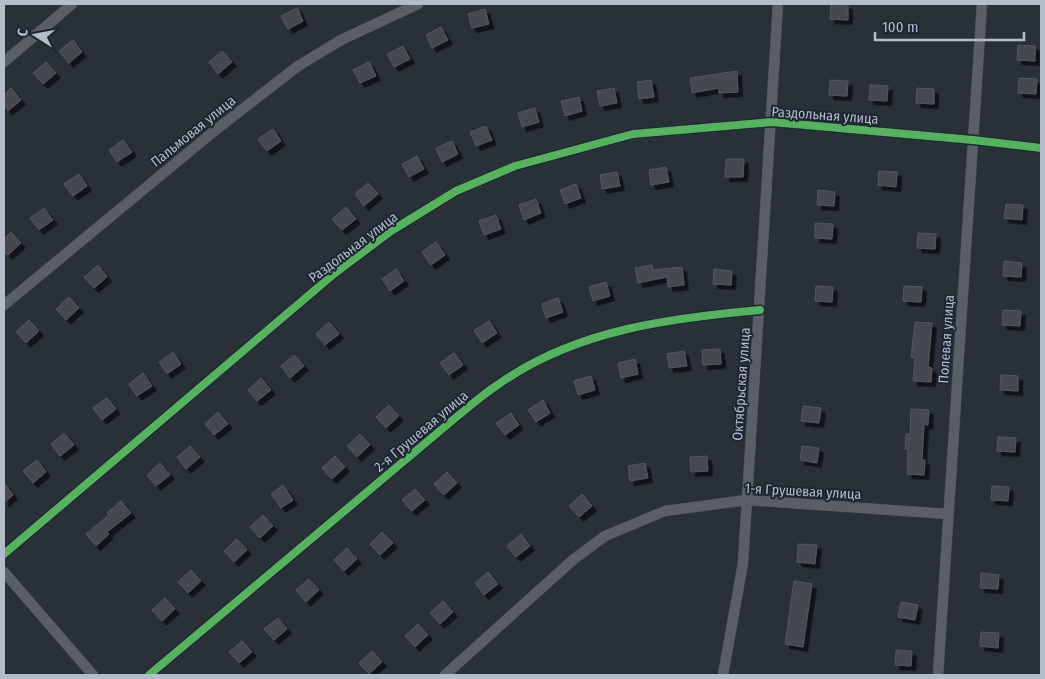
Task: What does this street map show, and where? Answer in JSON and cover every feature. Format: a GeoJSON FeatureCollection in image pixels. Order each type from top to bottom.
{"type":"FeatureCollection","features":[{"type":"Feature","properties":{"kind":"street"},"geometry":{"type":"LineString","coordinates":[[4,62],[72,4]]}},
{"type":"Feature","properties":{"kind":"street","name":"Пальмовая улица"},"geometry":{"type":"LineString","coordinates":[[4,306],[212,132],[298,66],[341,40],[418,4]]}},
{"type":"Feature","properties":{"kind":"street","name":"Октябрьская улица"},"geometry":{"type":"LineString","coordinates":[[723,675],[743,563],[778,4]]}},
{"type":"Feature","properties":{"kind":"street","name":"Полевая улица"},"geometry":{"type":"LineString","coordinates":[[938,675],[982,4]]}},
{"type":"Feature","properties":{"kind":"street","name":"Раздольная улица"},"geometry":{"type":"LineString","coordinates":[[4,554],[335,273],[391,231],[456,191],[514,166],[633,134],[772,122],[1041,148]]}},
{"type":"Feature","properties":{"kind":"street","name":"2-я Грушевая улица"},"geometry":{"type":"LineString","coordinates":[[149,675],[454,419],[500,383],[565,349],[601,336],[648,324],[760,310]]}},
{"type":"Feature","properties":{"kind":"street","name":"1-я Грушевая улица"},"geometry":{"type":"LineString","coordinates":[[445,675],[574,559],[605,536],[665,511],[747,500],[948,514]]}},
{"type":"Feature","properties":{"kind":"street"},"geometry":{"type":"LineString","coordinates":[[4,572],[93,675]]}},
{"type":"Feature","properties":{"kind":"building"},"geometry":{"type":"Polygon","coordinates":[[[831,4],[848,5],[848,20],[830,19],[831,4]]]}},
{"type":"Feature","properties":{"kind":"building"},"geometry":{"type":"Polygon","coordinates":[[[297,8],[303,21],[288,29],[281,16],[297,8]]]}},
{"type":"Feature","properties":{"kind":"building"},"geometry":{"type":"Polygon","coordinates":[[[485,9],[489,24],[472,28],[468,14],[485,9]]]}},
{"type":"Feature","properties":{"kind":"building"},"geometry":{"type":"Polygon","coordinates":[[[441,27],[448,40],[432,48],[426,35],[441,27]]]}},
{"type":"Feature","properties":{"kind":"building"},"geometry":{"type":"Polygon","coordinates":[[[73,40],[82,52],[69,63],[59,51],[73,40]]]}},
{"type":"Feature","properties":{"kind":"building"},"geometry":{"type":"Polygon","coordinates":[[[1018,45],[1035,46],[1035,61],[1017,60],[1018,45]]]}},
{"type":"Feature","properties":{"kind":"building"},"geometry":{"type":"Polygon","coordinates":[[[403,46],[410,59],[394,67],[387,54],[403,46]]]}},
{"type":"Feature","properties":{"kind":"building"},"geometry":{"type":"Polygon","coordinates":[[[222,51],[232,62],[218,74],[209,62],[222,51]]]}},
{"type":"Feature","properties":{"kind":"building"},"geometry":{"type":"Polygon","coordinates":[[[46,62],[56,73],[43,84],[33,73],[46,62]]]}},
{"type":"Feature","properties":{"kind":"building"},"geometry":{"type":"Polygon","coordinates":[[[369,62],[376,76],[360,83],[353,70],[369,62]]]}},
{"type":"Feature","properties":{"kind":"building"},"geometry":{"type":"Polygon","coordinates":[[[737,71],[738,92],[719,93],[719,88],[692,93],[690,78],[737,71]]]}},
{"type":"Feature","properties":{"kind":"building"},"geometry":{"type":"Polygon","coordinates":[[[1019,78],[1037,79],[1036,94],[1018,93],[1019,78]]]}},
{"type":"Feature","properties":{"kind":"building"},"geometry":{"type":"Polygon","coordinates":[[[651,80],[654,97],[639,99],[637,82],[651,80]]]}},
{"type":"Feature","properties":{"kind":"building"},"geometry":{"type":"Polygon","coordinates":[[[830,80],[848,81],[847,96],[829,95],[830,80]]]}},
{"type":"Feature","properties":{"kind":"building"},"geometry":{"type":"Polygon","coordinates":[[[870,85],[888,86],[887,101],[869,100],[870,85]]]}},
{"type":"Feature","properties":{"kind":"building"},"geometry":{"type":"Polygon","coordinates":[[[11,88],[21,100],[8,111],[4,106],[4,95],[11,88]]]}},
{"type":"Feature","properties":{"kind":"building"},"geometry":{"type":"Polygon","coordinates":[[[614,88],[617,103],[600,106],[597,91],[614,88]]]}},
{"type":"Feature","properties":{"kind":"building"},"geometry":{"type":"Polygon","coordinates":[[[917,88],[934,89],[934,104],[916,103],[917,88]]]}},
{"type":"Feature","properties":{"kind":"building"},"geometry":{"type":"Polygon","coordinates":[[[579,97],[582,111],[565,116],[561,101],[579,97]]]}},
{"type":"Feature","properties":{"kind":"building"},"geometry":{"type":"Polygon","coordinates":[[[535,108],[539,122],[522,127],[518,113],[535,108]]]}},
{"type":"Feature","properties":{"kind":"building"},"geometry":{"type":"Polygon","coordinates":[[[486,126],[492,140],[476,146],[470,132],[486,126]]]}},
{"type":"Feature","properties":{"kind":"building"},"geometry":{"type":"Polygon","coordinates":[[[273,129],[281,141],[267,151],[258,139],[273,129]]]}},
{"type":"Feature","properties":{"kind":"building"},"geometry":{"type":"Polygon","coordinates":[[[123,140],[132,152],[117,162],[109,150],[123,140]]]}},
{"type":"Feature","properties":{"kind":"building"},"geometry":{"type":"Polygon","coordinates":[[[452,141],[458,154],[442,162],[436,148],[452,141]]]}},
{"type":"Feature","properties":{"kind":"building"},"geometry":{"type":"Polygon","coordinates":[[[417,156],[424,169],[409,177],[402,164],[417,156]]]}},
{"type":"Feature","properties":{"kind":"building"},"geometry":{"type":"Polygon","coordinates":[[[726,159],[744,159],[743,177],[725,177],[726,159]]]}},
{"type":"Feature","properties":{"kind":"building"},"geometry":{"type":"Polygon","coordinates":[[[666,167],[669,182],[651,185],[649,170],[666,167]]]}},
{"type":"Feature","properties":{"kind":"building"},"geometry":{"type":"Polygon","coordinates":[[[879,171],[897,172],[896,187],[878,185],[879,171]]]}},
{"type":"Feature","properties":{"kind":"building"},"geometry":{"type":"Polygon","coordinates":[[[617,172],[620,186],[602,189],[600,175],[617,172]]]}},
{"type":"Feature","properties":{"kind":"building"},"geometry":{"type":"Polygon","coordinates":[[[79,174],[87,186],[73,196],[64,184],[79,174]]]}},
{"type":"Feature","properties":{"kind":"building"},"geometry":{"type":"Polygon","coordinates":[[[368,183],[378,194],[364,206],[355,194],[368,183]]]}},
{"type":"Feature","properties":{"kind":"building"},"geometry":{"type":"Polygon","coordinates":[[[576,184],[581,198],[565,204],[560,190],[576,184]]]}},
{"type":"Feature","properties":{"kind":"building"},"geometry":{"type":"Polygon","coordinates":[[[818,190],[835,192],[834,206],[817,205],[818,190]]]}},
{"type":"Feature","properties":{"kind":"building"},"geometry":{"type":"Polygon","coordinates":[[[536,199],[541,213],[524,220],[519,205],[536,199]]]}},
{"type":"Feature","properties":{"kind":"building"},"geometry":{"type":"Polygon","coordinates":[[[1006,204],[1023,205],[1022,220],[1004,218],[1006,204]]]}},
{"type":"Feature","properties":{"kind":"building"},"geometry":{"type":"Polygon","coordinates":[[[346,207],[356,219],[342,230],[332,219],[346,207]]]}},
{"type":"Feature","properties":{"kind":"building"},"geometry":{"type":"Polygon","coordinates":[[[44,208],[53,220],[39,230],[30,218],[44,208]]]}},
{"type":"Feature","properties":{"kind":"building"},"geometry":{"type":"Polygon","coordinates":[[[496,215],[501,229],[484,235],[479,221],[496,215]]]}},
{"type":"Feature","properties":{"kind":"building"},"geometry":{"type":"Polygon","coordinates":[[[815,223],[833,224],[832,239],[815,238],[815,223]]]}},
{"type":"Feature","properties":{"kind":"building"},"geometry":{"type":"Polygon","coordinates":[[[11,232],[21,243],[8,255],[4,251],[4,239],[11,232]]]}},
{"type":"Feature","properties":{"kind":"building"},"geometry":{"type":"Polygon","coordinates":[[[918,233],[936,234],[935,249],[917,248],[918,233]]]}},
{"type":"Feature","properties":{"kind":"building"},"geometry":{"type":"Polygon","coordinates":[[[436,242],[445,255],[431,265],[422,252],[436,242]]]}},
{"type":"Feature","properties":{"kind":"building"},"geometry":{"type":"Polygon","coordinates":[[[1004,261],[1022,263],[1021,277],[1003,276],[1004,261]]]}},
{"type":"Feature","properties":{"kind":"building"},"geometry":{"type":"Polygon","coordinates":[[[98,265],[107,277],[94,288],[84,277],[98,265]]]}},
{"type":"Feature","properties":{"kind":"building"},"geometry":{"type":"Polygon","coordinates":[[[652,265],[653,270],[682,267],[684,285],[668,287],[667,277],[638,283],[635,268],[652,265]]]}},
{"type":"Feature","properties":{"kind":"building"},"geometry":{"type":"Polygon","coordinates":[[[396,269],[404,281],[390,291],[382,279],[396,269]]]}},
{"type":"Feature","properties":{"kind":"building"},"geometry":{"type":"Polygon","coordinates":[[[714,269],[732,271],[731,285],[713,284],[714,269]]]}},
{"type":"Feature","properties":{"kind":"building"},"geometry":{"type":"Polygon","coordinates":[[[606,282],[610,296],[593,301],[589,287],[606,282]]]}},
{"type":"Feature","properties":{"kind":"building"},"geometry":{"type":"Polygon","coordinates":[[[816,286],[833,287],[832,302],[815,301],[816,286]]]}},
{"type":"Feature","properties":{"kind":"building"},"geometry":{"type":"Polygon","coordinates":[[[904,286],[922,287],[921,302],[903,301],[904,286]]]}},
{"type":"Feature","properties":{"kind":"building"},"geometry":{"type":"Polygon","coordinates":[[[69,297],[79,308],[66,320],[56,309],[69,297]]]}},
{"type":"Feature","properties":{"kind":"building"},"geometry":{"type":"Polygon","coordinates":[[[558,298],[563,312],[546,318],[542,304],[558,298]]]}},
{"type":"Feature","properties":{"kind":"building"},"geometry":{"type":"Polygon","coordinates":[[[1003,310],[1021,311],[1020,326],[1002,325],[1003,310]]]}},
{"type":"Feature","properties":{"kind":"building"},"geometry":{"type":"Polygon","coordinates":[[[29,320],[39,331],[26,343],[16,332],[29,320]]]}},
{"type":"Feature","properties":{"kind":"building"},"geometry":{"type":"Polygon","coordinates":[[[489,321],[497,333],[482,343],[474,330],[489,321]]]}},
{"type":"Feature","properties":{"kind":"building"},"geometry":{"type":"Polygon","coordinates":[[[329,322],[339,334],[325,345],[316,334],[329,322]]]}},
{"type":"Feature","properties":{"kind":"building"},"geometry":{"type":"Polygon","coordinates":[[[915,322],[932,323],[928,367],[932,368],[931,382],[913,381],[915,358],[911,357],[915,322]]]}},
{"type":"Feature","properties":{"kind":"building"},"geometry":{"type":"Polygon","coordinates":[[[720,349],[721,364],[703,365],[702,350],[720,349]]]}},
{"type":"Feature","properties":{"kind":"building"},"geometry":{"type":"Polygon","coordinates":[[[684,351],[687,366],[669,368],[667,354],[684,351]]]}},
{"type":"Feature","properties":{"kind":"building"},"geometry":{"type":"Polygon","coordinates":[[[173,352],[181,364],[167,374],[159,362],[173,352]]]}},
{"type":"Feature","properties":{"kind":"building"},"geometry":{"type":"Polygon","coordinates":[[[454,353],[463,365],[449,375],[440,363],[454,353]]]}},
{"type":"Feature","properties":{"kind":"building"},"geometry":{"type":"Polygon","coordinates":[[[294,355],[304,366],[290,378],[281,366],[294,355]]]}},
{"type":"Feature","properties":{"kind":"building"},"geometry":{"type":"Polygon","coordinates":[[[635,359],[638,374],[621,378],[618,363],[635,359]]]}},
{"type":"Feature","properties":{"kind":"building"},"geometry":{"type":"Polygon","coordinates":[[[143,373],[152,386],[137,396],[129,384],[143,373]]]}},
{"type":"Feature","properties":{"kind":"building"},"geometry":{"type":"Polygon","coordinates":[[[1001,375],[1018,376],[1018,391],[1000,390],[1001,375]]]}},
{"type":"Feature","properties":{"kind":"building"},"geometry":{"type":"Polygon","coordinates":[[[591,376],[595,390],[578,395],[574,381],[591,376]]]}},
{"type":"Feature","properties":{"kind":"building"},"geometry":{"type":"Polygon","coordinates":[[[261,378],[271,390],[257,401],[248,390],[261,378]]]}},
{"type":"Feature","properties":{"kind":"building"},"geometry":{"type":"Polygon","coordinates":[[[107,398],[116,409],[102,420],[93,408],[107,398]]]}},
{"type":"Feature","properties":{"kind":"building"},"geometry":{"type":"Polygon","coordinates":[[[543,400],[550,413],[536,422],[528,410],[543,400]]]}},
{"type":"Feature","properties":{"kind":"building"},"geometry":{"type":"Polygon","coordinates":[[[389,405],[399,416],[386,428],[376,417],[389,405]]]}},
{"type":"Feature","properties":{"kind":"building"},"geometry":{"type":"Polygon","coordinates":[[[803,406],[821,408],[819,423],[801,421],[803,406]]]}},
{"type":"Feature","properties":{"kind":"building"},"geometry":{"type":"Polygon","coordinates":[[[911,409],[929,410],[928,425],[924,424],[922,460],[925,460],[924,475],[907,474],[908,449],[905,449],[906,434],[910,434],[911,409]]]}},
{"type":"Feature","properties":{"kind":"building"},"geometry":{"type":"Polygon","coordinates":[[[218,412],[228,424],[214,435],[205,424],[218,412]]]}},
{"type":"Feature","properties":{"kind":"building"},"geometry":{"type":"Polygon","coordinates":[[[511,413],[519,425],[505,435],[496,423],[511,413]]]}},
{"type":"Feature","properties":{"kind":"building"},"geometry":{"type":"Polygon","coordinates":[[[64,433],[74,445],[60,456],[51,444],[64,433]]]}},
{"type":"Feature","properties":{"kind":"building"},"geometry":{"type":"Polygon","coordinates":[[[360,434],[370,445],[357,457],[347,446],[360,434]]]}},
{"type":"Feature","properties":{"kind":"building"},"geometry":{"type":"Polygon","coordinates":[[[998,437],[1016,438],[1015,452],[997,451],[998,437]]]}},
{"type":"Feature","properties":{"kind":"building"},"geometry":{"type":"Polygon","coordinates":[[[190,446],[200,457],[186,469],[177,457],[190,446]]]}},
{"type":"Feature","properties":{"kind":"building"},"geometry":{"type":"Polygon","coordinates":[[[802,446],[819,448],[817,463],[800,460],[802,446]]]}},
{"type":"Feature","properties":{"kind":"building"},"geometry":{"type":"Polygon","coordinates":[[[335,456],[345,467],[332,479],[322,468],[335,456]]]}},
{"type":"Feature","properties":{"kind":"building"},"geometry":{"type":"Polygon","coordinates":[[[707,456],[708,471],[691,472],[690,457],[707,456]]]}},
{"type":"Feature","properties":{"kind":"building"},"geometry":{"type":"Polygon","coordinates":[[[37,460],[46,472],[33,483],[23,471],[37,460]]]}},
{"type":"Feature","properties":{"kind":"building"},"geometry":{"type":"Polygon","coordinates":[[[160,463],[170,475],[156,486],[147,475],[160,463]]]}},
{"type":"Feature","properties":{"kind":"building"},"geometry":{"type":"Polygon","coordinates":[[[645,463],[648,478],[630,481],[628,466],[645,463]]]}},
{"type":"Feature","properties":{"kind":"building"},"geometry":{"type":"Polygon","coordinates":[[[447,472],[457,483],[444,495],[434,484],[447,472]]]}},
{"type":"Feature","properties":{"kind":"building"},"geometry":{"type":"Polygon","coordinates":[[[4,483],[13,495],[4,503],[4,483]]]}},
{"type":"Feature","properties":{"kind":"building"},"geometry":{"type":"Polygon","coordinates":[[[283,485],[293,500],[281,508],[271,494],[283,485]]]}},
{"type":"Feature","properties":{"kind":"building"},"geometry":{"type":"Polygon","coordinates":[[[992,486],[1009,487],[1008,501],[991,500],[992,486]]]}},
{"type":"Feature","properties":{"kind":"building"},"geometry":{"type":"Polygon","coordinates":[[[415,489],[425,500],[412,511],[402,500],[415,489]]]}},
{"type":"Feature","properties":{"kind":"building"},"geometry":{"type":"Polygon","coordinates":[[[582,494],[592,506],[579,517],[569,506],[582,494]]]}},
{"type":"Feature","properties":{"kind":"building"},"geometry":{"type":"Polygon","coordinates":[[[121,501],[131,513],[107,532],[109,534],[96,546],[86,534],[109,515],[107,513],[121,501]]]}},
{"type":"Feature","properties":{"kind":"building"},"geometry":{"type":"Polygon","coordinates":[[[263,515],[273,526],[260,538],[250,527],[263,515]]]}},
{"type":"Feature","properties":{"kind":"building"},"geometry":{"type":"Polygon","coordinates":[[[382,532],[393,543],[380,555],[370,544],[382,532]]]}},
{"type":"Feature","properties":{"kind":"building"},"geometry":{"type":"Polygon","coordinates":[[[521,534],[530,546],[516,557],[507,546],[521,534]]]}},
{"type":"Feature","properties":{"kind":"building"},"geometry":{"type":"Polygon","coordinates":[[[237,539],[247,550],[234,562],[224,551],[237,539]]]}},
{"type":"Feature","properties":{"kind":"building"},"geometry":{"type":"Polygon","coordinates":[[[798,544],[817,545],[815,564],[797,562],[798,544]]]}},
{"type":"Feature","properties":{"kind":"building"},"geometry":{"type":"Polygon","coordinates":[[[347,548],[357,559],[344,571],[334,560],[347,548]]]}},
{"type":"Feature","properties":{"kind":"building"},"geometry":{"type":"Polygon","coordinates":[[[191,570],[201,581],[188,593],[178,582],[191,570]]]}},
{"type":"Feature","properties":{"kind":"building"},"geometry":{"type":"Polygon","coordinates":[[[488,572],[498,584],[484,595],[475,583],[488,572]]]}},
{"type":"Feature","properties":{"kind":"building"},"geometry":{"type":"Polygon","coordinates":[[[981,573],[999,575],[998,589],[980,588],[981,573]]]}},
{"type":"Feature","properties":{"kind":"building"},"geometry":{"type":"Polygon","coordinates":[[[309,579],[319,590],[306,602],[296,590],[309,579]]]}},
{"type":"Feature","properties":{"kind":"building"},"geometry":{"type":"Polygon","coordinates":[[[794,581],[812,584],[803,647],[785,644],[794,581]]]}},
{"type":"Feature","properties":{"kind":"building"},"geometry":{"type":"Polygon","coordinates":[[[165,598],[175,609],[162,621],[152,610],[165,598]]]}},
{"type":"Feature","properties":{"kind":"building"},"geometry":{"type":"Polygon","coordinates":[[[443,601],[453,612],[440,624],[430,613],[443,601]]]}},
{"type":"Feature","properties":{"kind":"building"},"geometry":{"type":"Polygon","coordinates":[[[901,602],[918,605],[915,620],[898,617],[901,602]]]}},
{"type":"Feature","properties":{"kind":"building"},"geometry":{"type":"Polygon","coordinates":[[[278,618],[287,629],[274,640],[264,629],[278,618]]]}},
{"type":"Feature","properties":{"kind":"building"},"geometry":{"type":"Polygon","coordinates":[[[418,624],[428,635],[415,647],[405,636],[418,624]]]}},
{"type":"Feature","properties":{"kind":"building"},"geometry":{"type":"Polygon","coordinates":[[[981,632],[999,633],[998,648],[980,646],[981,632]]]}},
{"type":"Feature","properties":{"kind":"building"},"geometry":{"type":"Polygon","coordinates":[[[242,641],[252,652],[239,663],[229,652],[242,641]]]}},
{"type":"Feature","properties":{"kind":"building"},"geometry":{"type":"Polygon","coordinates":[[[896,650],[912,651],[911,666],[895,665],[896,650]]]}},
{"type":"Feature","properties":{"kind":"building"},"geometry":{"type":"Polygon","coordinates":[[[372,651],[382,662],[369,674],[359,663],[372,651]]]}},
{"type":"Feature","properties":{"kind":"cycle path"},"geometry":{"type":"LineString","coordinates":[[4,554],[335,273],[391,231],[456,191],[515,166],[633,134],[772,122],[1041,148]]}},
{"type":"Feature","properties":{"kind":"cycle path"},"geometry":{"type":"LineString","coordinates":[[149,675],[476,401],[528,366],[559,351],[591,339],[624,330],[692,317],[760,310]]}}]}
